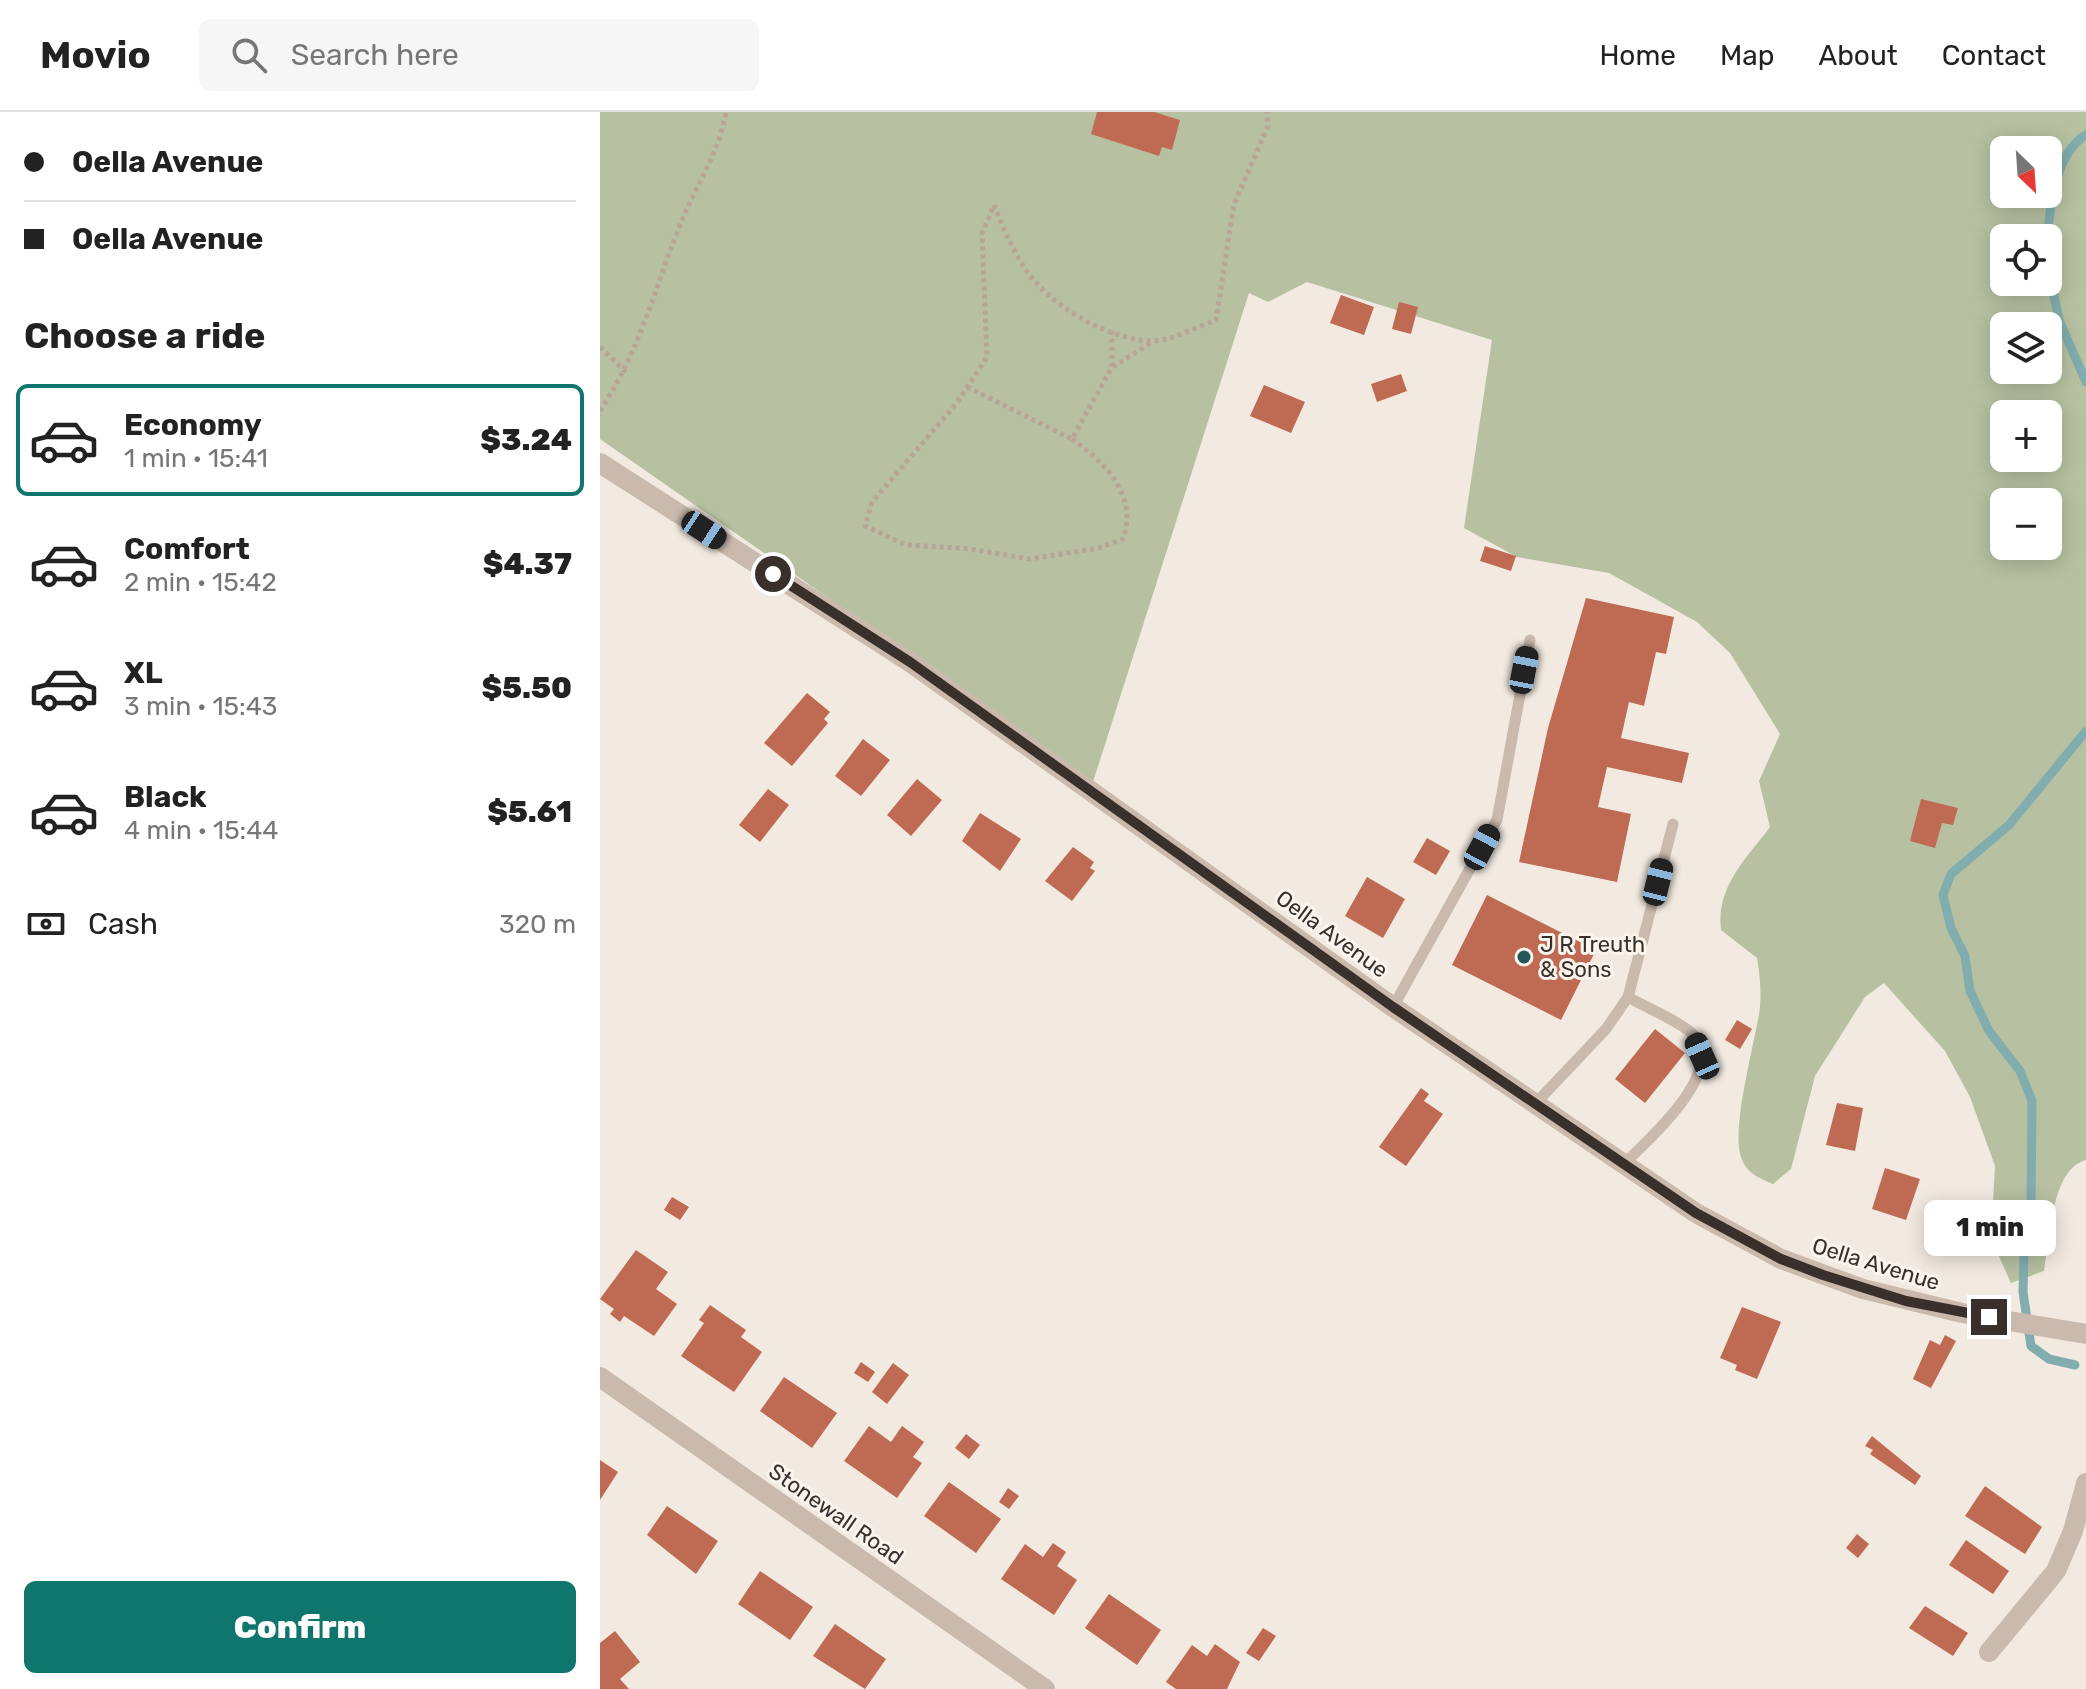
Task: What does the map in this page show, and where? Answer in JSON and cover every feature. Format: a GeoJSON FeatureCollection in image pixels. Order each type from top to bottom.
{"type":"FeatureCollection","features":[{"type":"Feature","properties":{"kind":"street","name":"Oella Avenue"},"geometry":{"type":"LineString","coordinates":[[600,463],[910,662],[1393,1007],[1696,1213],[1781,1259],[1906,1301],[2086,1334]]}},
{"type":"Feature","properties":{"kind":"street","name":"Stonewall Road"},"geometry":{"type":"LineString","coordinates":[[600,1377],[1045,1689]]}},
{"type":"Feature","properties":{"kind":"street"},"geometry":{"type":"LineString","coordinates":[[1989,1652],[2056,1571],[2073,1531],[2086,1483]]}},
{"type":"Feature","properties":{"kind":"lane"},"geometry":{"type":"LineString","coordinates":[[1393,1007],[1497,820],[1530,640]]}},
{"type":"Feature","properties":{"kind":"lane"},"geometry":{"type":"LineString","coordinates":[[1535,1104],[1606,1029],[1628,997],[1673,824]]}},
{"type":"Feature","properties":{"kind":"lane"},"geometry":{"type":"LineString","coordinates":[[1624,1164],[1685,1100],[1700,1073],[1702,1056],[1690,1032],[1628,997]]}},
{"type":"Feature","properties":{"kind":"path"},"geometry":{"type":"LineString","coordinates":[[600,411],[626,372],[640,340],[680,224],[722,135],[726,112]]}},
{"type":"Feature","properties":{"kind":"path"},"geometry":{"type":"LineString","coordinates":[[1112,367],[1154,341],[1216,320],[1234,204],[1268,126],[1267,112]]}},
{"type":"Feature","properties":{"kind":"path"},"geometry":{"type":"LineString","coordinates":[[967,387],[1072,439],[1122,488],[1130,519],[1123,539],[1099,548],[1030,559],[970,549],[906,545],[865,526],[872,502],[967,387],[987,357],[982,233],[994,205],[1006,235],[1042,289],[1083,317],[1112,331],[1154,341]]}},
{"type":"Feature","properties":{"kind":"path"},"geometry":{"type":"LineString","coordinates":[[1072,439],[1112,367],[1112,331]]}},
{"type":"Feature","properties":{"kind":"path"},"geometry":{"type":"LineString","coordinates":[[600,347],[626,372]]}},
{"type":"Feature","properties":{"kind":"green space"},"geometry":{"type":"Polygon","coordinates":[[[600,112],[2086,112],[2086,1160],[2074,1166],[2059,1191],[2044,1271],[2011,1283],[1991,1239],[1995,1166],[1970,1097],[1945,1051],[1884,983],[1865,997],[1815,1076],[1791,1169],[1773,1184],[1754,1174],[1743,1163],[1739,1128],[1759,1014],[1760,979],[1757,958],[1721,930],[1721,915],[1723,900],[1734,875],[1770,827],[1759,781],[1780,734],[1730,653],[1697,622],[1609,573],[1517,557],[1464,528],[1492,340],[1307,282],[1268,302],[1249,293],[1093,782],[600,439],[600,112]]]}},
{"type":"Feature","properties":{"kind":"building"},"geometry":{"type":"Polygon","coordinates":[[[1097,112],[1154,112],[1180,120],[1172,150],[1162,147],[1159,156],[1091,134],[1097,112]]]}},
{"type":"Feature","properties":{"kind":"building"},"geometry":{"type":"Polygon","coordinates":[[[1341,295],[1374,307],[1364,335],[1330,323],[1341,295]]]}},
{"type":"Feature","properties":{"kind":"building"},"geometry":{"type":"Polygon","coordinates":[[[1399,302],[1418,307],[1411,334],[1392,329],[1399,302]]]}},
{"type":"Feature","properties":{"kind":"building"},"geometry":{"type":"Polygon","coordinates":[[[1401,374],[1407,391],[1377,402],[1371,384],[1401,374]]]}},
{"type":"Feature","properties":{"kind":"building"},"geometry":{"type":"Polygon","coordinates":[[[1264,385],[1305,402],[1291,433],[1250,416],[1264,385]]]}},
{"type":"Feature","properties":{"kind":"building"},"geometry":{"type":"Polygon","coordinates":[[[1485,546],[1516,556],[1511,571],[1480,561],[1485,546]]]}},
{"type":"Feature","properties":{"kind":"building"},"geometry":{"type":"Polygon","coordinates":[[[1586,598],[1674,617],[1666,654],[1656,652],[1644,706],[1629,702],[1621,738],[1689,753],[1682,783],[1607,767],[1598,807],[1631,814],[1617,882],[1519,862],[1548,728],[1586,598]]]}},
{"type":"Feature","properties":{"kind":"building"},"geometry":{"type":"Polygon","coordinates":[[[807,693],[830,712],[824,719],[828,723],[792,766],[764,743],[807,693]]]}},
{"type":"Feature","properties":{"kind":"building"},"geometry":{"type":"Polygon","coordinates":[[[863,739],[890,760],[861,796],[835,776],[863,739]]]}},
{"type":"Feature","properties":{"kind":"building"},"geometry":{"type":"Polygon","coordinates":[[[917,779],[942,800],[911,836],[887,815],[917,779]]]}},
{"type":"Feature","properties":{"kind":"building"},"geometry":{"type":"Polygon","coordinates":[[[768,789],[789,805],[760,842],[739,825],[768,789]]]}},
{"type":"Feature","properties":{"kind":"building"},"geometry":{"type":"Polygon","coordinates":[[[1921,799],[1958,808],[1953,825],[1942,823],[1935,848],[1910,841],[1921,799]]]}},
{"type":"Feature","properties":{"kind":"building"},"geometry":{"type":"Polygon","coordinates":[[[980,813],[1021,839],[1000,871],[962,841],[980,813]]]}},
{"type":"Feature","properties":{"kind":"building"},"geometry":{"type":"Polygon","coordinates":[[[1427,838],[1450,851],[1436,875],[1413,862],[1427,838]]]}},
{"type":"Feature","properties":{"kind":"building"},"geometry":{"type":"Polygon","coordinates":[[[1073,847],[1094,862],[1090,868],[1095,871],[1072,901],[1045,881],[1073,847]]]}},
{"type":"Feature","properties":{"kind":"building"},"geometry":{"type":"Polygon","coordinates":[[[1367,877],[1405,899],[1383,938],[1345,916],[1367,877]]]}},
{"type":"Feature","properties":{"kind":"building","name":"J R Treuth & Sons"},"geometry":{"type":"Polygon","coordinates":[[[1487,895],[1596,950],[1561,1020],[1452,965],[1487,895]]]}},
{"type":"Feature","properties":{"kind":"building"},"geometry":{"type":"Polygon","coordinates":[[[1737,1020],[1752,1029],[1740,1049],[1725,1040],[1737,1020]]]}},
{"type":"Feature","properties":{"kind":"building"},"geometry":{"type":"Polygon","coordinates":[[[1655,1029],[1685,1053],[1645,1103],[1615,1079],[1655,1029]]]}},
{"type":"Feature","properties":{"kind":"building"},"geometry":{"type":"Polygon","coordinates":[[[1421,1088],[1429,1094],[1424,1101],[1443,1114],[1406,1166],[1379,1147],[1421,1088]]]}},
{"type":"Feature","properties":{"kind":"building"},"geometry":{"type":"Polygon","coordinates":[[[1837,1103],[1863,1108],[1855,1151],[1826,1145],[1837,1103]]]}},
{"type":"Feature","properties":{"kind":"building"},"geometry":{"type":"Polygon","coordinates":[[[1885,1168],[1920,1179],[1906,1220],[1872,1209],[1885,1168]]]}},
{"type":"Feature","properties":{"kind":"building"},"geometry":{"type":"Polygon","coordinates":[[[672,1197],[689,1207],[680,1220],[664,1210],[672,1197]]]}},
{"type":"Feature","properties":{"kind":"building"},"geometry":{"type":"Polygon","coordinates":[[[636,1250],[668,1272],[656,1289],[677,1304],[654,1336],[624,1316],[620,1322],[610,1314],[614,1309],[600,1299],[636,1250]]]}},
{"type":"Feature","properties":{"kind":"building"},"geometry":{"type":"Polygon","coordinates":[[[710,1305],[746,1330],[741,1337],[762,1352],[734,1392],[681,1356],[704,1323],[699,1320],[710,1305]]]}},
{"type":"Feature","properties":{"kind":"building"},"geometry":{"type":"Polygon","coordinates":[[[1742,1307],[1781,1322],[1757,1379],[1735,1370],[1737,1365],[1720,1358],[1742,1307]]]}},
{"type":"Feature","properties":{"kind":"building"},"geometry":{"type":"Polygon","coordinates":[[[1945,1335],[1956,1341],[1931,1388],[1913,1379],[1930,1340],[1940,1345],[1945,1335]]]}},
{"type":"Feature","properties":{"kind":"building"},"geometry":{"type":"Polygon","coordinates":[[[861,1362],[875,1372],[868,1382],[854,1373],[861,1362]]]}},
{"type":"Feature","properties":{"kind":"building"},"geometry":{"type":"Polygon","coordinates":[[[893,1363],[909,1375],[887,1404],[872,1392],[893,1363]]]}},
{"type":"Feature","properties":{"kind":"building"},"geometry":{"type":"Polygon","coordinates":[[[784,1377],[837,1413],[812,1448],[760,1411],[784,1377]]]}},
{"type":"Feature","properties":{"kind":"building"},"geometry":{"type":"Polygon","coordinates":[[[869,1426],[891,1442],[902,1426],[924,1442],[913,1457],[922,1463],[897,1498],[844,1461],[869,1426]]]}},
{"type":"Feature","properties":{"kind":"building"},"geometry":{"type":"Polygon","coordinates":[[[966,1434],[980,1445],[969,1459],[955,1448],[966,1434]]]}},
{"type":"Feature","properties":{"kind":"building"},"geometry":{"type":"Polygon","coordinates":[[[1872,1436],[1921,1476],[1915,1485],[1870,1454],[1873,1450],[1865,1446],[1872,1436]]]}},
{"type":"Feature","properties":{"kind":"building"},"geometry":{"type":"Polygon","coordinates":[[[600,1460],[618,1472],[600,1500],[600,1460]]]}},
{"type":"Feature","properties":{"kind":"building"},"geometry":{"type":"Polygon","coordinates":[[[949,1482],[1001,1519],[976,1553],[924,1516],[949,1482]]]}},
{"type":"Feature","properties":{"kind":"building"},"geometry":{"type":"Polygon","coordinates":[[[1985,1486],[2042,1527],[2025,1554],[1965,1516],[1985,1486]]]}},
{"type":"Feature","properties":{"kind":"building"},"geometry":{"type":"Polygon","coordinates":[[[1008,1488],[1019,1496],[1009,1509],[999,1502],[1008,1488]]]}},
{"type":"Feature","properties":{"kind":"building"},"geometry":{"type":"Polygon","coordinates":[[[667,1506],[718,1541],[696,1574],[647,1535],[667,1506]]]}},
{"type":"Feature","properties":{"kind":"building"},"geometry":{"type":"Polygon","coordinates":[[[1857,1534],[1869,1544],[1858,1558],[1846,1548],[1857,1534]]]}},
{"type":"Feature","properties":{"kind":"building"},"geometry":{"type":"Polygon","coordinates":[[[1966,1540],[2009,1571],[1993,1594],[1949,1565],[1966,1540]]]}},
{"type":"Feature","properties":{"kind":"building"},"geometry":{"type":"Polygon","coordinates":[[[1053,1543],[1066,1552],[1057,1566],[1077,1580],[1054,1615],[1001,1579],[1025,1544],[1043,1557],[1053,1543]]]}},
{"type":"Feature","properties":{"kind":"building"},"geometry":{"type":"Polygon","coordinates":[[[760,1571],[813,1607],[790,1640],[738,1604],[760,1571]]]}},
{"type":"Feature","properties":{"kind":"building"},"geometry":{"type":"Polygon","coordinates":[[[1109,1594],[1161,1630],[1137,1665],[1085,1628],[1109,1594]]]}},
{"type":"Feature","properties":{"kind":"building"},"geometry":{"type":"Polygon","coordinates":[[[1925,1606],[1968,1633],[1953,1656],[1909,1628],[1925,1606]]]}},
{"type":"Feature","properties":{"kind":"building"},"geometry":{"type":"Polygon","coordinates":[[[835,1624],[886,1659],[865,1689],[813,1656],[835,1624]]]}},
{"type":"Feature","properties":{"kind":"building"},"geometry":{"type":"Polygon","coordinates":[[[1263,1628],[1276,1636],[1259,1661],[1246,1653],[1263,1628]]]}},
{"type":"Feature","properties":{"kind":"building"},"geometry":{"type":"Polygon","coordinates":[[[615,1631],[640,1662],[620,1679],[629,1689],[600,1689],[600,1643],[615,1631]]]}},
{"type":"Feature","properties":{"kind":"building"},"geometry":{"type":"Polygon","coordinates":[[[1215,1644],[1240,1662],[1227,1689],[1176,1689],[1166,1682],[1192,1645],[1207,1656],[1215,1644]]]}},
{"type":"Feature","properties":{"kind":"waterway"},"geometry":{"type":"LineString","coordinates":[[2049,224],[2061,167],[2076,143],[2086,135]]}},
{"type":"Feature","properties":{"kind":"waterway"},"geometry":{"type":"LineString","coordinates":[[2054,296],[2059,320],[2086,382]]}},
{"type":"Feature","properties":{"kind":"waterway"},"geometry":{"type":"LineString","coordinates":[[2075,1365],[2049,1359],[2031,1346],[2023,1292],[2024,1251],[2031,1206],[2032,1101],[2020,1071],[1989,1031],[1970,991],[1965,956],[1951,928],[1943,895],[1951,874],[2009,825],[2086,731]]}},
{"type":"Feature","properties":{"kind":"place","name":"J R Treuth & Sons"},"geometry":{"type":"Point","coordinates":[1524,957]}},
{"type":"Feature","properties":{"kind":"route"},"geometry":{"type":"LineString","coordinates":[[773,574],[910,662],[1393,1007],[1696,1213],[1781,1259],[1823,1275],[1906,1301],[1989,1317]]}}]}
